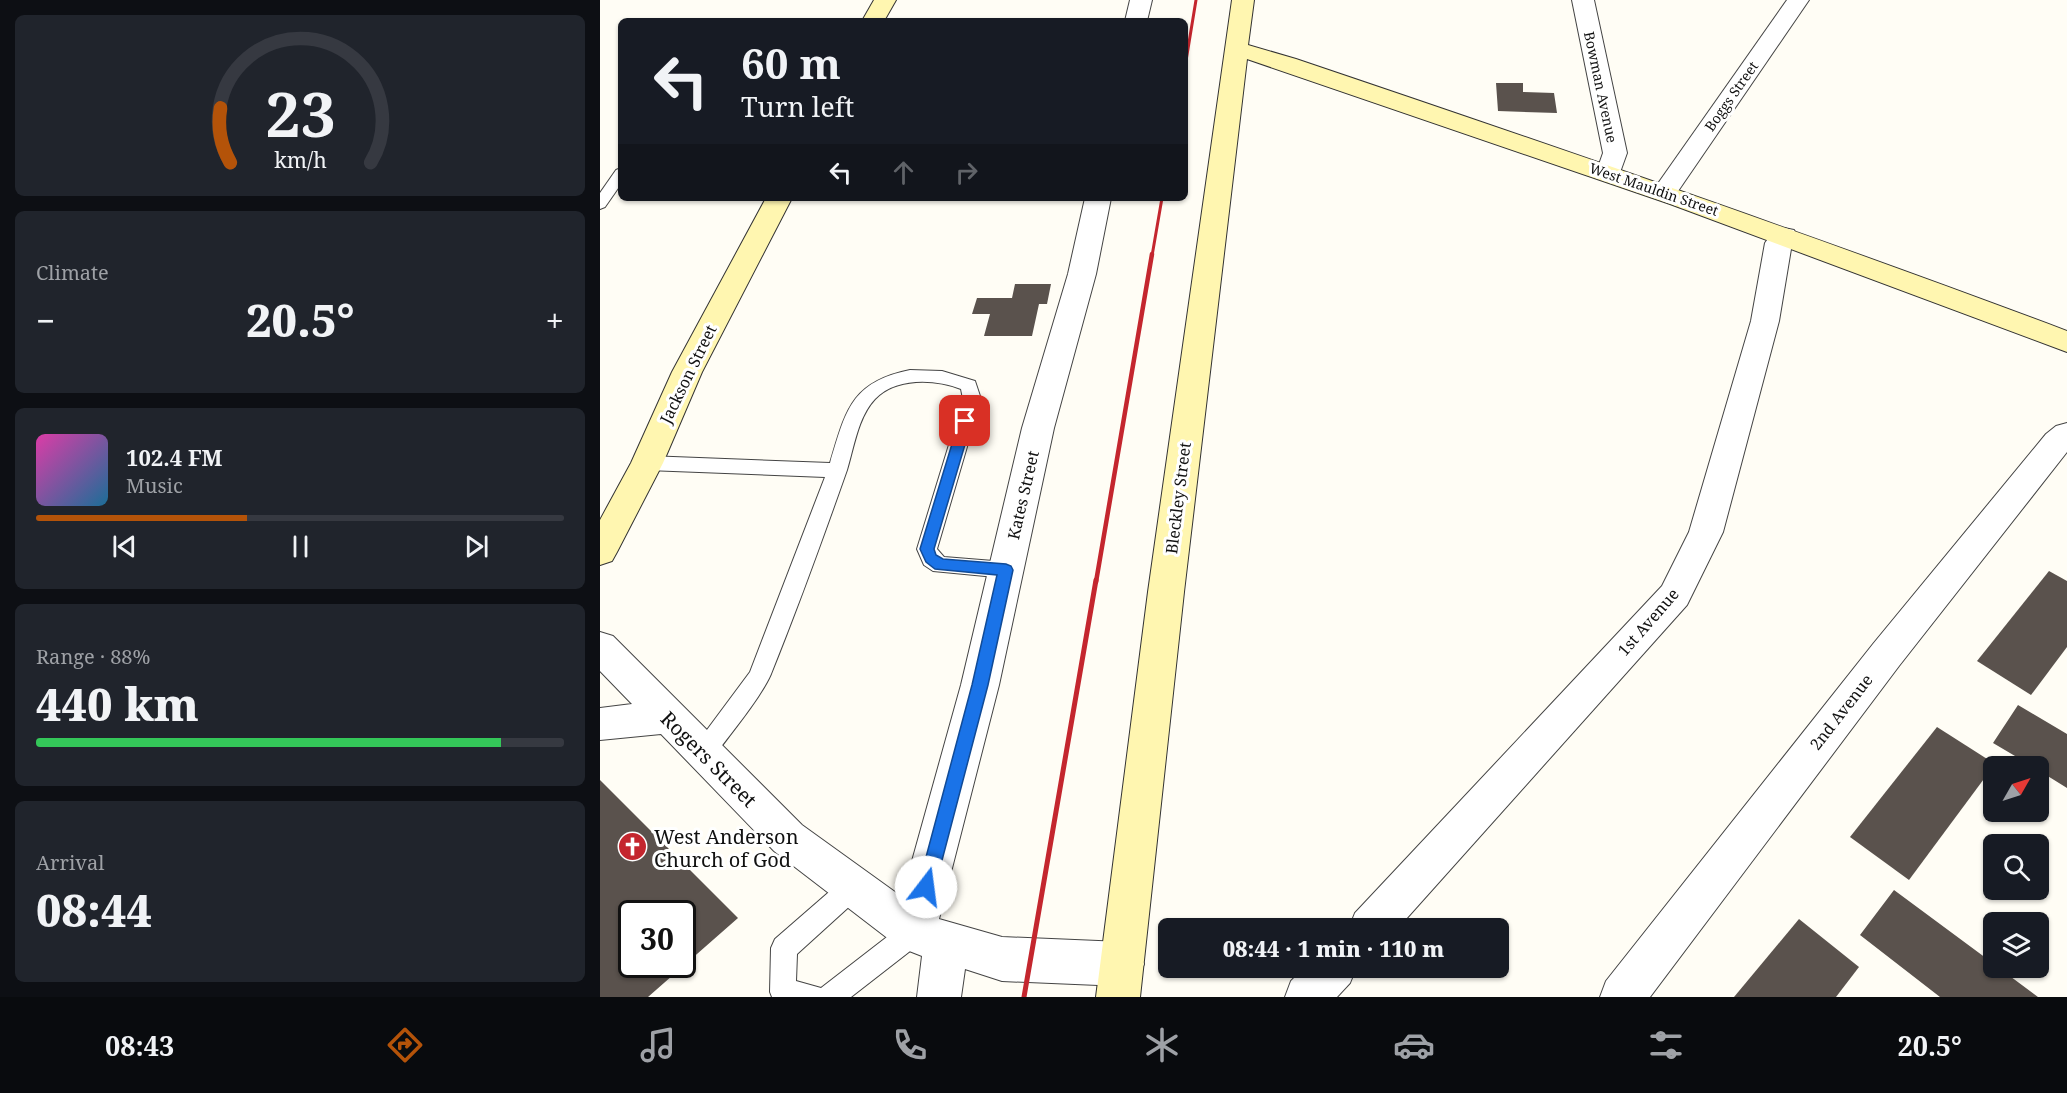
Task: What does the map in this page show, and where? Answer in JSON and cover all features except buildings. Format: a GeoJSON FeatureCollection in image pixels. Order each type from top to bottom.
{"type":"FeatureCollection","features":[{"type":"Feature","properties":{"kind":"street"},"geometry":{"type":"LineString","coordinates":[[875,18],[885,0]]}},
{"type":"Feature","properties":{"kind":"street"},"geometry":{"type":"LineString","coordinates":[[1137,18],[1141,0]]}},
{"type":"Feature","properties":{"kind":"street","name":"Bleckley Street"},"geometry":{"type":"LineString","coordinates":[[1120,981],[1166,592],[1243,0]]}},
{"type":"Feature","properties":{"kind":"street","name":"Bowman Avenue"},"geometry":{"type":"LineString","coordinates":[[1583,0],[1615,153],[1609,173]]}},
{"type":"Feature","properties":{"kind":"street","name":"Boggs Street"},"geometry":{"type":"LineString","coordinates":[[1665,192],[1798,0]]}},
{"type":"Feature","properties":{"kind":"street","name":"West Mauldin Street"},"geometry":{"type":"LineString","coordinates":[[1237,50],[1288,64],[1665,192],[2067,342]]}},
{"type":"Feature","properties":{"kind":"street","name":"Jackson Street"},"geometry":{"type":"LineString","coordinates":[[600,552],[647,463],[687,372],[777,201]]}},
{"type":"Feature","properties":{"kind":"street","name":"Kates Street"},"geometry":{"type":"LineString","coordinates":[[939,997],[930,937],[980,685],[1038,428],[1082,274],[1097,201]]}},
{"type":"Feature","properties":{"kind":"street","name":"1st Avenue"},"geometry":{"type":"LineString","coordinates":[[1379,918],[1676,595],[1706,532],[1765,321],[1779,243],[1784,236]]}},
{"type":"Feature","properties":{"kind":"street","name":"2nd Avenue"},"geometry":{"type":"LineString","coordinates":[[1622,997],[1886,654],[2057,441],[2067,434]]}},
{"type":"Feature","properties":{"kind":"street","name":"Rogers Street"},"geometry":{"type":"LineString","coordinates":[[600,646],[667,717],[788,838],[853,886],[930,937],[1002,959],[1120,981]]}},
{"type":"Feature","properties":{"kind":"street"},"geometry":{"type":"LineString","coordinates":[[600,724],[667,717]]}},
{"type":"Feature","properties":{"kind":"street"},"geometry":{"type":"LineString","coordinates":[[1307,997],[1325,978]]}},
{"type":"Feature","properties":{"kind":"lane"},"geometry":{"type":"LineString","coordinates":[[600,204],[618,177]]}},
{"type":"Feature","properties":{"kind":"lane"},"geometry":{"type":"LineString","coordinates":[[703,753],[759,676],[861,403],[875,388],[899,379],[923,376],[956,378],[969,385],[972,399],[927,549],[931,558],[940,565],[1006,570]]}},
{"type":"Feature","properties":{"kind":"lane"},"geometry":{"type":"LineString","coordinates":[[647,463],[837,470]]}},
{"type":"Feature","properties":{"kind":"lane"},"geometry":{"type":"LineString","coordinates":[[812,997],[780,994],[784,948],[853,886]]}},
{"type":"Feature","properties":{"kind":"lane"},"geometry":{"type":"LineString","coordinates":[[830,997],[930,937]]}},
{"type":"Feature","properties":{"kind":"railway"},"geometry":{"type":"LineString","coordinates":[[1188,49],[1196,0]]}},
{"type":"Feature","properties":{"kind":"railway"},"geometry":{"type":"LineString","coordinates":[[1152,256],[1161,201]]}},
{"type":"Feature","properties":{"kind":"railway"},"geometry":{"type":"LineString","coordinates":[[1096,582],[1152,254]]}},
{"type":"Feature","properties":{"kind":"railway"},"geometry":{"type":"LineString","coordinates":[[1024,997],[1096,580]]}},
{"type":"Feature","properties":{"kind":"place","name":"West Anderson Church of God"},"geometry":{"type":"Point","coordinates":[633,847]}},
{"type":"Feature","properties":{"kind":"route"},"geometry":{"type":"LineString","coordinates":[[926,887],[980,685],[1006,570],[940,565],[931,558],[927,549],[965,421]]}}]}
